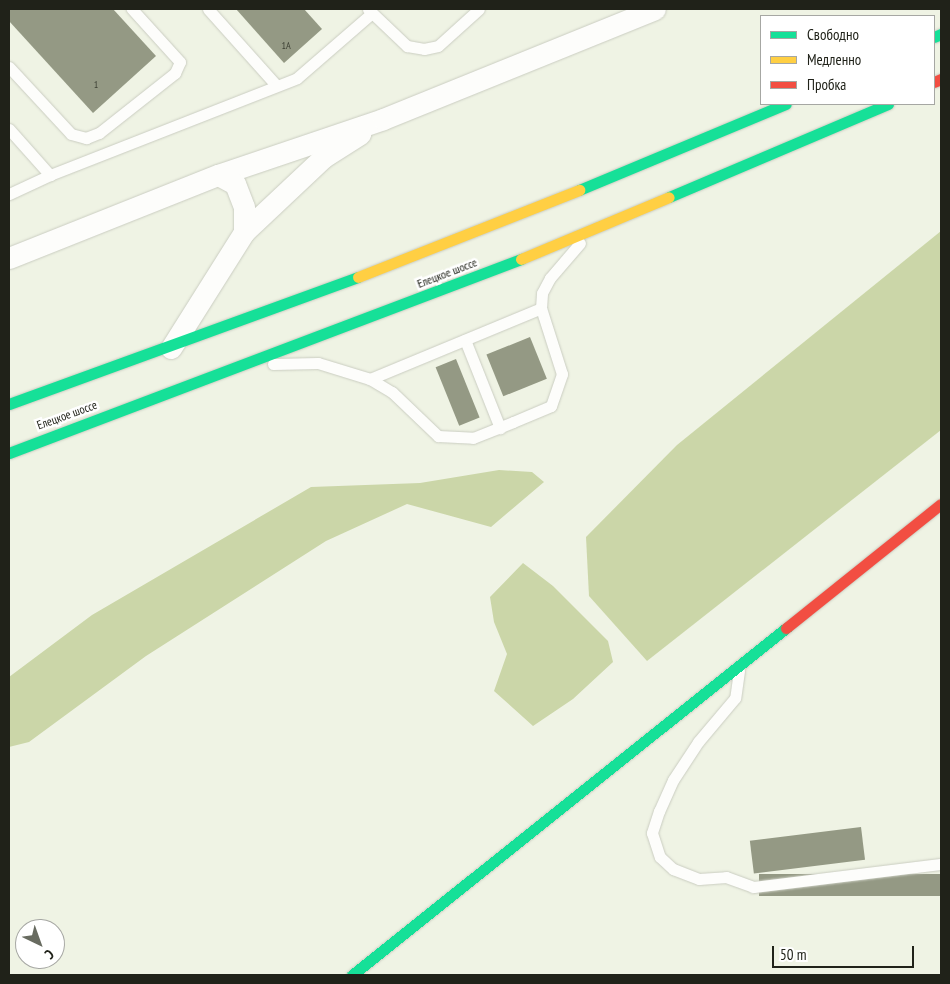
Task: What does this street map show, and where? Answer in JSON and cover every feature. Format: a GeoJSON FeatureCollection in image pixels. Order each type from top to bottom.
{"type":"FeatureCollection","features":[{"type":"Feature","properties":{"kind":"main road"},"geometry":{"type":"LineString","coordinates":[[9,404],[171,348],[499,223],[784,105]]}},
{"type":"Feature","properties":{"kind":"main road","name":"Елецкое шоссе"},"geometry":{"type":"LineString","coordinates":[[9,453],[237,368],[593,230],[886,105]]}},
{"type":"Feature","properties":{"kind":"main road"},"geometry":{"type":"LineString","coordinates":[[352,975],[941,504]]}},
{"type":"Feature","properties":{"kind":"street"},"geometry":{"type":"LineString","coordinates":[[9,258],[218,175],[383,120],[655,9]]}},
{"type":"Feature","properties":{"kind":"street"},"geometry":{"type":"LineString","coordinates":[[171,348],[244,232],[324,157],[383,120]]}},
{"type":"Feature","properties":{"kind":"street"},"geometry":{"type":"LineString","coordinates":[[218,175],[235,184],[244,207],[244,232]]}},
{"type":"Feature","properties":{"kind":"lane"},"geometry":{"type":"LineString","coordinates":[[11,73],[71,134],[86,138],[99,133],[175,73],[180,62],[132,9]]}},
{"type":"Feature","properties":{"kind":"lane"},"geometry":{"type":"LineString","coordinates":[[208,9],[276,85]]}},
{"type":"Feature","properties":{"kind":"lane"},"geometry":{"type":"LineString","coordinates":[[9,194],[50,175],[297,78],[370,11],[406,46],[424,50],[438,46],[478,9]]}},
{"type":"Feature","properties":{"kind":"lane"},"geometry":{"type":"LineString","coordinates":[[9,129],[50,175]]}},
{"type":"Feature","properties":{"kind":"lane"},"geometry":{"type":"LineString","coordinates":[[237,368],[318,363],[370,379],[392,392],[438,436],[473,438],[500,428],[551,406],[562,374],[541,308],[550,278],[593,230]]}},
{"type":"Feature","properties":{"kind":"lane"},"geometry":{"type":"LineString","coordinates":[[370,379],[541,308]]}},
{"type":"Feature","properties":{"kind":"lane"},"geometry":{"type":"LineString","coordinates":[[465,340],[500,428]]}},
{"type":"Feature","properties":{"kind":"lane"},"geometry":{"type":"LineString","coordinates":[[741,664],[735,698],[698,742],[673,780],[652,832],[660,857],[673,870],[699,879],[726,877],[753,887],[941,864]]}},
{"type":"Feature","properties":{"kind":"green space"},"geometry":{"type":"Polygon","coordinates":[[[941,231],[941,430],[647,661],[589,596],[586,537],[677,445],[941,231]]]}},
{"type":"Feature","properties":{"kind":"green space"},"geometry":{"type":"Polygon","coordinates":[[[499,470],[532,472],[544,482],[491,527],[407,504],[326,541],[146,656],[29,742],[9,747],[9,677],[92,615],[311,487],[420,483],[499,470]]]}},
{"type":"Feature","properties":{"kind":"green space"},"geometry":{"type":"Polygon","coordinates":[[[523,563],[553,586],[608,641],[613,662],[573,699],[533,726],[494,691],[507,654],[494,622],[490,597],[523,563]]]}},
{"type":"Feature","properties":{"kind":"building"},"geometry":{"type":"Polygon","coordinates":[[[9,9],[113,9],[156,56],[93,113],[9,21],[9,9]]]}},
{"type":"Feature","properties":{"kind":"building"},"geometry":{"type":"Polygon","coordinates":[[[236,9],[304,9],[322,29],[284,63],[236,9]]]}},
{"type":"Feature","properties":{"kind":"building"},"geometry":{"type":"Polygon","coordinates":[[[530,337],[547,379],[503,396],[486,355],[530,337]]]}},
{"type":"Feature","properties":{"kind":"building"},"geometry":{"type":"Polygon","coordinates":[[[456,359],[480,417],[459,426],[436,367],[456,359]]]}},
{"type":"Feature","properties":{"kind":"building"},"geometry":{"type":"Polygon","coordinates":[[[861,827],[865,860],[754,873],[750,841],[861,827]]]}},
{"type":"Feature","properties":{"kind":"building"},"geometry":{"type":"Polygon","coordinates":[[[759,874],[941,874],[941,896],[759,896],[759,874]]]}},
{"type":"Feature","properties":{"kind":"traffic: fast"},"geometry":{"type":"LineString","coordinates":[[935,37],[941,34]]}},
{"type":"Feature","properties":{"kind":"traffic: fast"},"geometry":{"type":"LineString","coordinates":[[579,190],[784,105]]}},
{"type":"Feature","properties":{"kind":"traffic: fast"},"geometry":{"type":"LineString","coordinates":[[669,197],[886,105]]}},
{"type":"Feature","properties":{"kind":"traffic: fast"},"geometry":{"type":"LineString","coordinates":[[9,453],[521,259]]}},
{"type":"Feature","properties":{"kind":"traffic: fast"},"geometry":{"type":"LineString","coordinates":[[9,404],[358,277]]}},
{"type":"Feature","properties":{"kind":"traffic: fast"},"geometry":{"type":"LineString","coordinates":[[352,975],[786,628]]}},
{"type":"Feature","properties":{"kind":"traffic: slow"},"geometry":{"type":"LineString","coordinates":[[358,277],[579,190]]}},
{"type":"Feature","properties":{"kind":"traffic: slow"},"geometry":{"type":"LineString","coordinates":[[521,259],[669,197]]}},
{"type":"Feature","properties":{"kind":"traffic: jam"},"geometry":{"type":"LineString","coordinates":[[935,82],[941,79]]}},
{"type":"Feature","properties":{"kind":"traffic: jam"},"geometry":{"type":"LineString","coordinates":[[786,628],[941,504]]}}]}
